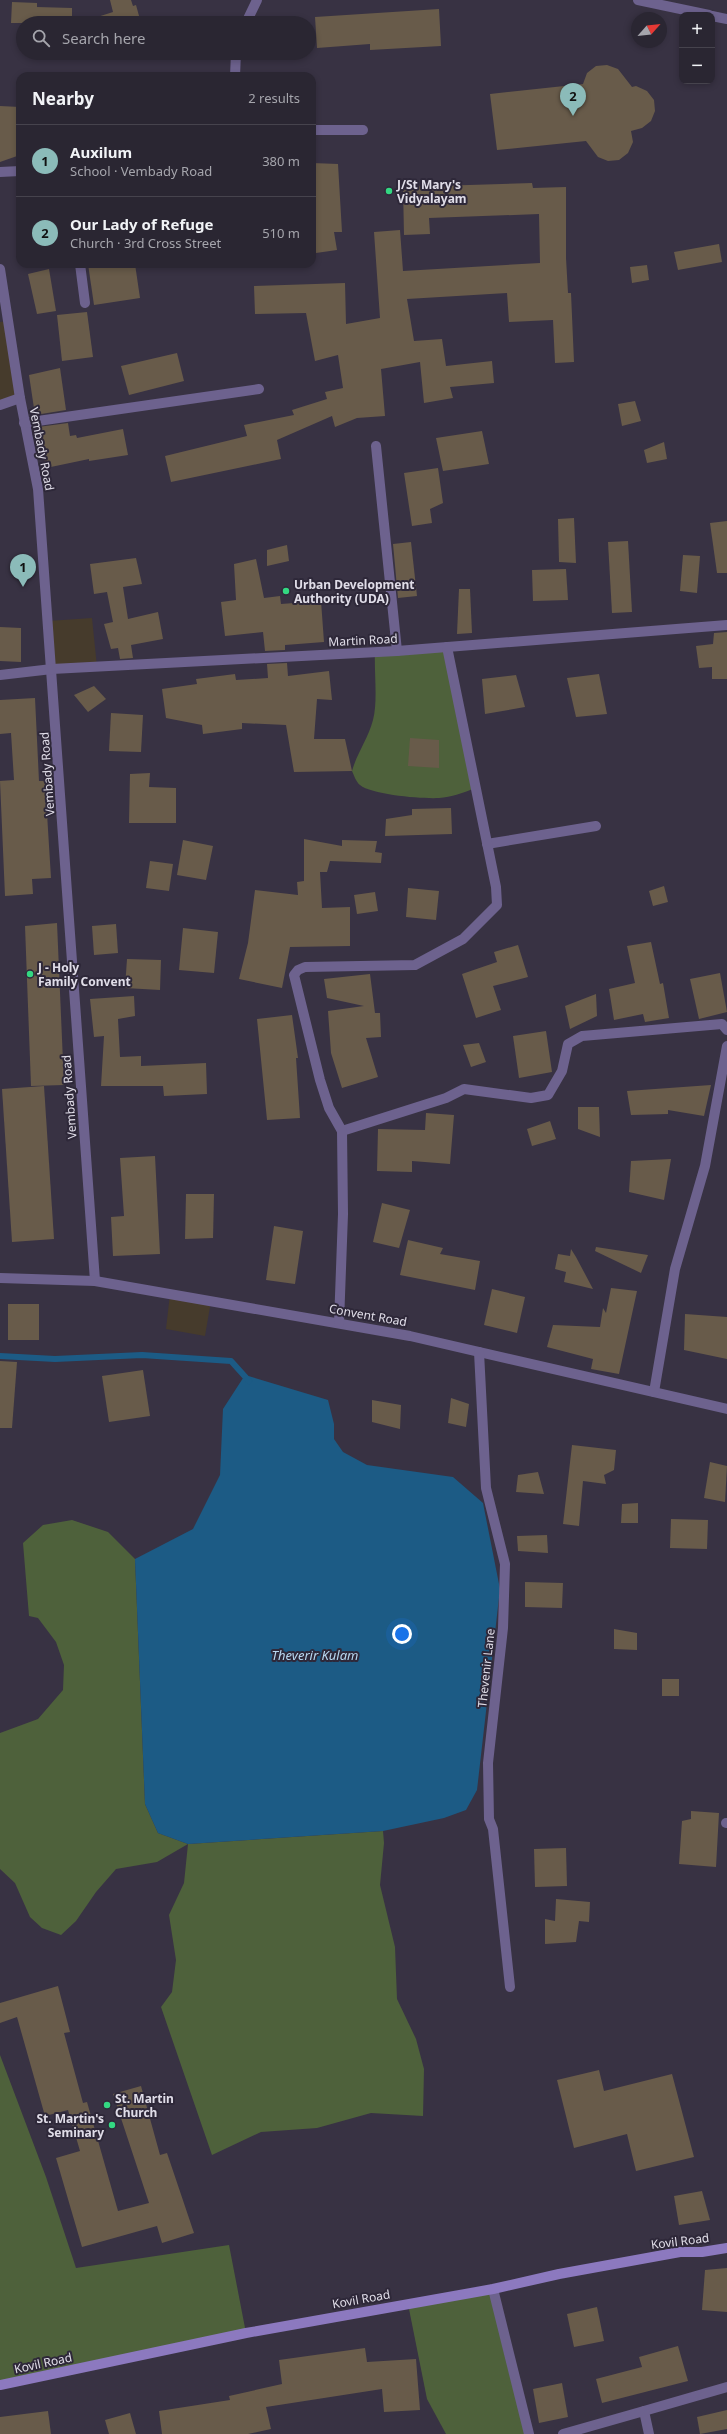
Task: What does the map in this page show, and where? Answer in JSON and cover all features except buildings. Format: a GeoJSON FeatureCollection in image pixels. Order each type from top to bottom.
{"type":"FeatureCollection","features":[{"type":"Feature","properties":{"kind":"street"},"geometry":{"type":"LineString","coordinates":[[249,16],[257,0]]}},
{"type":"Feature","properties":{"kind":"street"},"geometry":{"type":"LineString","coordinates":[[638,0],[695,12]]}},
{"type":"Feature","properties":{"kind":"street"},"geometry":{"type":"LineString","coordinates":[[715,16],[727,18]]}},
{"type":"Feature","properties":{"kind":"street"},"geometry":{"type":"LineString","coordinates":[[235,72],[236,60]]}},
{"type":"Feature","properties":{"kind":"street"},"geometry":{"type":"LineString","coordinates":[[316,130],[363,130]]}},
{"type":"Feature","properties":{"kind":"street"},"geometry":{"type":"LineString","coordinates":[[0,172],[16,171]]}},
{"type":"Feature","properties":{"kind":"street"},"geometry":{"type":"LineString","coordinates":[[81,268],[85,303]]}},
{"type":"Feature","properties":{"kind":"street","name":"Vembady Road"},"geometry":{"type":"LineString","coordinates":[[0,269],[24,423],[38,489],[95,1281]]}},
{"type":"Feature","properties":{"kind":"street"},"geometry":{"type":"LineString","coordinates":[[24,423],[259,389]]}},
{"type":"Feature","properties":{"kind":"street"},"geometry":{"type":"LineString","coordinates":[[0,405],[20,398]]}},
{"type":"Feature","properties":{"kind":"street"},"geometry":{"type":"LineString","coordinates":[[376,446],[397,651]]}},
{"type":"Feature","properties":{"kind":"street","name":"Martin Road"},"geometry":{"type":"LineString","coordinates":[[0,675],[52,669],[397,651],[727,625]]}},
{"type":"Feature","properties":{"kind":"street"},"geometry":{"type":"LineString","coordinates":[[339,1323],[343,1214],[342,1130],[329,1108],[320,1080],[294,975],[298,970],[305,967],[415,965],[462,939],[497,905],[496,887],[447,647]]}},
{"type":"Feature","properties":{"kind":"street"},"geometry":{"type":"LineString","coordinates":[[487,844],[596,826]]}},
{"type":"Feature","properties":{"kind":"street"},"geometry":{"type":"LineString","coordinates":[[342,1130],[446,1098],[464,1089],[531,1098],[548,1095],[562,1071],[568,1044],[582,1036],[722,1024],[727,1030]]}},
{"type":"Feature","properties":{"kind":"street"},"geometry":{"type":"LineString","coordinates":[[654,1392],[675,1269],[705,1166],[727,1046]]}},
{"type":"Feature","properties":{"kind":"street","name":"Convent Road"},"geometry":{"type":"LineString","coordinates":[[0,1278],[95,1281],[339,1323],[410,1336],[727,1409]]}},
{"type":"Feature","properties":{"kind":"street","name":"Thevenir Lane"},"geometry":{"type":"LineString","coordinates":[[479,1352],[486,1488],[505,1564],[503,1628],[488,1763],[489,1819],[493,1830],[510,1987]]}},
{"type":"Feature","properties":{"kind":"street","name":"Kovil Road"},"geometry":{"type":"LineString","coordinates":[[0,2385],[246,2333],[493,2289],[560,2274],[680,2252],[702,2252],[727,2248]]}},
{"type":"Feature","properties":{"kind":"street"},"geometry":{"type":"LineString","coordinates":[[493,2289],[529,2434]]}},
{"type":"Feature","properties":{"kind":"street"},"geometry":{"type":"LineString","coordinates":[[563,2434],[727,2387]]}},
{"type":"Feature","properties":{"kind":"street"},"geometry":{"type":"LineString","coordinates":[[644,2411],[649,2434]]}},
{"type":"Feature","properties":{"kind":"shaded area"},"geometry":{"type":"Polygon","coordinates":[[[8,321],[20,398],[0,405],[0,322],[8,321]]]}},
{"type":"Feature","properties":{"kind":"shaded area"},"geometry":{"type":"Polygon","coordinates":[[[92,618],[97,667],[52,669],[48,621],[92,618]]]}},
{"type":"Feature","properties":{"kind":"shaded area"},"geometry":{"type":"Polygon","coordinates":[[[170,1294],[211,1301],[205,1336],[166,1329],[170,1294]]]}},
{"type":"Feature","properties":{"kind":"green space"},"geometry":{"type":"Polygon","coordinates":[[[447,647],[475,788],[453,796],[432,798],[386,794],[360,785],[352,771],[373,720],[376,696],[375,652],[447,647]]]}},
{"type":"Feature","properties":{"kind":"green space"},"geometry":{"type":"Polygon","coordinates":[[[72,1520],[108,1532],[135,1559],[145,1804],[158,1833],[188,1844],[157,1862],[116,1869],[96,1892],[76,1921],[61,1935],[42,1928],[30,1917],[15,1883],[0,1869],[0,1733],[38,1719],[63,1690],[64,1665],[56,1642],[38,1618],[29,1616],[23,1543],[43,1525],[72,1520]]]}},
{"type":"Feature","properties":{"kind":"green space"},"geometry":{"type":"Polygon","coordinates":[[[383,1831],[384,1843],[380,1885],[395,1947],[397,1999],[416,2039],[424,2069],[423,2116],[371,2113],[317,2128],[261,2132],[212,2155],[161,2007],[172,1992],[176,1960],[169,1915],[184,1883],[188,1844],[383,1831]]]}},
{"type":"Feature","properties":{"kind":"green space"},"geometry":{"type":"Polygon","coordinates":[[[0,2055],[46,2177],[76,2268],[229,2245],[246,2333],[0,2385],[0,2055]]]}},
{"type":"Feature","properties":{"kind":"green space"},"geometry":{"type":"Polygon","coordinates":[[[493,2289],[529,2434],[446,2434],[427,2399],[408,2304],[493,2289]]]}},
{"type":"Feature","properties":{"kind":"water","name":"Theverir Kulam"},"geometry":{"type":"Polygon","coordinates":[[[245,1375],[328,1400],[334,1424],[334,1439],[343,1452],[367,1465],[453,1477],[483,1503],[500,1589],[477,1790],[466,1810],[444,1818],[383,1831],[188,1844],[158,1833],[145,1804],[135,1559],[193,1529],[220,1475],[223,1409],[245,1375]]]}},
{"type":"Feature","properties":{"kind":"waterway"},"geometry":{"type":"LineString","coordinates":[[0,1356],[55,1359],[142,1355],[231,1361],[249,1381]]}},
{"type":"Feature","properties":{"kind":"place","name":"Our Lady of Refuge"},"geometry":{"type":"Point","coordinates":[573,116]}},
{"type":"Feature","properties":{"kind":"place","name":"J/St Mary's Vidyalayam"},"geometry":{"type":"Point","coordinates":[389,191]}},
{"type":"Feature","properties":{"kind":"place","name":"Auxilum"},"geometry":{"type":"Point","coordinates":[23,587]}},
{"type":"Feature","properties":{"kind":"place","name":"Urban Development Authority (UDA)"},"geometry":{"type":"Point","coordinates":[286,591]}},
{"type":"Feature","properties":{"kind":"place","name":"J - Holy Family Convent"},"geometry":{"type":"Point","coordinates":[30,974]}},
{"type":"Feature","properties":{"kind":"place","name":"St. Martin Church"},"geometry":{"type":"Point","coordinates":[107,2105]}},
{"type":"Feature","properties":{"kind":"place","name":"St. Martin's Seminary"},"geometry":{"type":"Point","coordinates":[112,2125]}}]}
